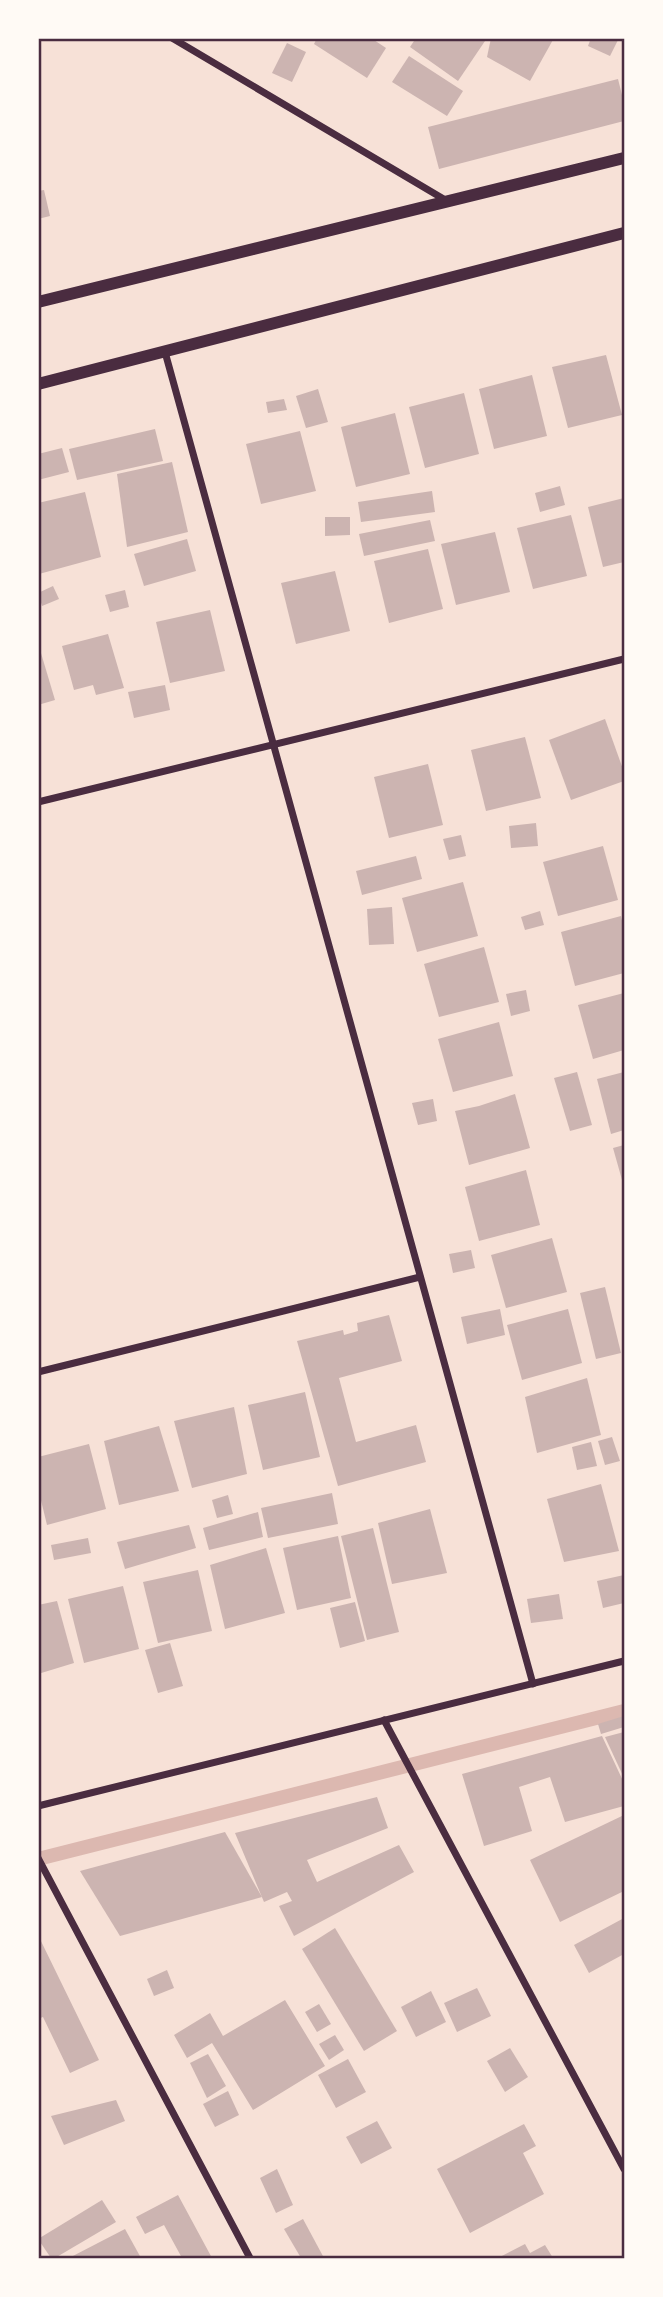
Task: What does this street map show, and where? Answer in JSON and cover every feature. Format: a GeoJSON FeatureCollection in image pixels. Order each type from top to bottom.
{"type":"FeatureCollection","features":[{"type":"Feature","properties":{"kind":"street"},"geometry":{"type":"LineString","coordinates":[[172,38],[447,201]]}},
{"type":"Feature","properties":{"kind":"street"},"geometry":{"type":"LineString","coordinates":[[38,302],[625,158]]}},
{"type":"Feature","properties":{"kind":"street"},"geometry":{"type":"LineString","coordinates":[[38,384],[625,233]]}},
{"type":"Feature","properties":{"kind":"street"},"geometry":{"type":"LineString","coordinates":[[164,352],[533,1684]]}},
{"type":"Feature","properties":{"kind":"street"},"geometry":{"type":"LineString","coordinates":[[38,802],[625,659]]}},
{"type":"Feature","properties":{"kind":"street"},"geometry":{"type":"LineString","coordinates":[[38,1372],[420,1277]]}},
{"type":"Feature","properties":{"kind":"street"},"geometry":{"type":"LineString","coordinates":[[38,1806],[625,1661]]}},
{"type":"Feature","properties":{"kind":"street"},"geometry":{"type":"LineString","coordinates":[[384,1720],[625,2169]]}},
{"type":"Feature","properties":{"kind":"street"},"geometry":{"type":"LineString","coordinates":[[38,1858],[250,2259]]}},
{"type":"Feature","properties":{"kind":"building"},"geometry":{"type":"Polygon","coordinates":[[[317,38],[371,38],[386,48],[367,78],[314,44],[317,38]]]}},
{"type":"Feature","properties":{"kind":"building"},"geometry":{"type":"Polygon","coordinates":[[[416,38],[481,38],[485,41],[458,81],[410,47],[416,38]]]}},
{"type":"Feature","properties":{"kind":"building"},"geometry":{"type":"Polygon","coordinates":[[[491,38],[554,38],[530,81],[487,57],[491,38]]]}},
{"type":"Feature","properties":{"kind":"building"},"geometry":{"type":"Polygon","coordinates":[[[591,38],[618,40],[610,56],[588,46],[591,38]]]}},
{"type":"Feature","properties":{"kind":"building"},"geometry":{"type":"Polygon","coordinates":[[[287,43],[306,52],[292,82],[272,73],[287,43]]]}},
{"type":"Feature","properties":{"kind":"building"},"geometry":{"type":"Polygon","coordinates":[[[409,56],[463,91],[447,116],[392,82],[409,56]]]}},
{"type":"Feature","properties":{"kind":"building"},"geometry":{"type":"Polygon","coordinates":[[[618,79],[624,103],[624,121],[439,169],[428,127],[618,79]]]}},
{"type":"Feature","properties":{"kind":"building"},"geometry":{"type":"Polygon","coordinates":[[[44,190],[50,216],[38,219],[38,191],[44,190]]]}},
{"type":"Feature","properties":{"kind":"building"},"geometry":{"type":"Polygon","coordinates":[[[606,355],[622,415],[568,428],[552,367],[606,355]]]}},
{"type":"Feature","properties":{"kind":"building"},"geometry":{"type":"Polygon","coordinates":[[[532,375],[547,436],[494,449],[479,389],[532,375]]]}},
{"type":"Feature","properties":{"kind":"building"},"geometry":{"type":"Polygon","coordinates":[[[318,389],[328,422],[306,428],[296,396],[318,389]]]}},
{"type":"Feature","properties":{"kind":"building"},"geometry":{"type":"Polygon","coordinates":[[[464,393],[479,454],[425,468],[409,407],[464,393]]]}},
{"type":"Feature","properties":{"kind":"building"},"geometry":{"type":"Polygon","coordinates":[[[284,399],[287,410],[268,413],[266,402],[284,399]]]}},
{"type":"Feature","properties":{"kind":"building"},"geometry":{"type":"Polygon","coordinates":[[[395,413],[410,474],[356,487],[341,427],[395,413]]]}},
{"type":"Feature","properties":{"kind":"building"},"geometry":{"type":"Polygon","coordinates":[[[155,429],[163,461],[77,480],[69,449],[155,429]]]}},
{"type":"Feature","properties":{"kind":"building"},"geometry":{"type":"Polygon","coordinates":[[[300,431],[316,491],[261,504],[246,444],[300,431]]]}},
{"type":"Feature","properties":{"kind":"building"},"geometry":{"type":"Polygon","coordinates":[[[62,448],[69,472],[38,480],[38,454],[62,448]]]}},
{"type":"Feature","properties":{"kind":"building"},"geometry":{"type":"Polygon","coordinates":[[[172,462],[188,532],[127,547],[117,474],[172,462]]]}},
{"type":"Feature","properties":{"kind":"building"},"geometry":{"type":"Polygon","coordinates":[[[560,486],[565,505],[540,512],[535,493],[560,486]]]}},
{"type":"Feature","properties":{"kind":"building"},"geometry":{"type":"Polygon","coordinates":[[[432,491],[435,512],[361,522],[358,502],[432,491]]]}},
{"type":"Feature","properties":{"kind":"building"},"geometry":{"type":"Polygon","coordinates":[[[85,492],[101,557],[39,574],[38,503],[85,492]]]}},
{"type":"Feature","properties":{"kind":"building"},"geometry":{"type":"Polygon","coordinates":[[[624,498],[624,562],[603,567],[588,507],[624,498]]]}},
{"type":"Feature","properties":{"kind":"building"},"geometry":{"type":"Polygon","coordinates":[[[571,515],[587,576],[533,589],[517,528],[571,515]]]}},
{"type":"Feature","properties":{"kind":"building"},"geometry":{"type":"Polygon","coordinates":[[[325,517],[350,517],[350,535],[325,536],[325,517]]]}},
{"type":"Feature","properties":{"kind":"building"},"geometry":{"type":"Polygon","coordinates":[[[430,520],[435,541],[364,556],[359,534],[430,520]]]}},
{"type":"Feature","properties":{"kind":"building"},"geometry":{"type":"Polygon","coordinates":[[[495,532],[510,592],[456,605],[441,544],[495,532]]]}},
{"type":"Feature","properties":{"kind":"building"},"geometry":{"type":"Polygon","coordinates":[[[187,539],[196,571],[144,586],[134,554],[187,539]]]}},
{"type":"Feature","properties":{"kind":"building"},"geometry":{"type":"Polygon","coordinates":[[[428,549],[443,609],[389,623],[374,561],[428,549]]]}},
{"type":"Feature","properties":{"kind":"building"},"geometry":{"type":"Polygon","coordinates":[[[335,571],[350,631],[296,644],[281,583],[335,571]]]}},
{"type":"Feature","properties":{"kind":"building"},"geometry":{"type":"Polygon","coordinates":[[[53,586],[59,599],[42,606],[38,593],[53,586]]]}},
{"type":"Feature","properties":{"kind":"building"},"geometry":{"type":"Polygon","coordinates":[[[125,590],[129,607],[110,612],[105,595],[125,590]]]}},
{"type":"Feature","properties":{"kind":"building"},"geometry":{"type":"Polygon","coordinates":[[[210,610],[225,671],[170,683],[156,622],[210,610]]]}},
{"type":"Feature","properties":{"kind":"building"},"geometry":{"type":"Polygon","coordinates":[[[108,634],[124,688],[96,695],[93,685],[74,690],[62,646],[108,634]]]}},
{"type":"Feature","properties":{"kind":"building"},"geometry":{"type":"Polygon","coordinates":[[[38,643],[55,700],[38,705],[38,643]]]}},
{"type":"Feature","properties":{"kind":"building"},"geometry":{"type":"Polygon","coordinates":[[[165,685],[170,710],[134,718],[128,692],[165,685]]]}},
{"type":"Feature","properties":{"kind":"building"},"geometry":{"type":"Polygon","coordinates":[[[605,719],[624,772],[624,781],[571,800],[549,740],[605,719]]]}},
{"type":"Feature","properties":{"kind":"building"},"geometry":{"type":"Polygon","coordinates":[[[525,737],[541,798],[486,811],[471,750],[525,737]]]}},
{"type":"Feature","properties":{"kind":"building"},"geometry":{"type":"Polygon","coordinates":[[[428,764],[443,825],[389,838],[374,777],[428,764]]]}},
{"type":"Feature","properties":{"kind":"building"},"geometry":{"type":"Polygon","coordinates":[[[536,823],[538,846],[511,848],[509,826],[536,823]]]}},
{"type":"Feature","properties":{"kind":"building"},"geometry":{"type":"Polygon","coordinates":[[[461,835],[466,856],[449,860],[443,839],[461,835]]]}},
{"type":"Feature","properties":{"kind":"building"},"geometry":{"type":"Polygon","coordinates":[[[603,846],[618,900],[558,916],[543,862],[603,846]]]}},
{"type":"Feature","properties":{"kind":"building"},"geometry":{"type":"Polygon","coordinates":[[[416,856],[422,879],[362,895],[356,871],[416,856]]]}},
{"type":"Feature","properties":{"kind":"building"},"geometry":{"type":"Polygon","coordinates":[[[463,882],[478,936],[417,952],[402,898],[463,882]]]}},
{"type":"Feature","properties":{"kind":"building"},"geometry":{"type":"Polygon","coordinates":[[[392,907],[394,944],[369,945],[367,909],[392,907]]]}},
{"type":"Feature","properties":{"kind":"building"},"geometry":{"type":"Polygon","coordinates":[[[540,911],[544,925],[525,930],[521,917],[540,911]]]}},
{"type":"Feature","properties":{"kind":"building"},"geometry":{"type":"Polygon","coordinates":[[[621,916],[624,930],[624,973],[575,986],[561,932],[621,916]]]}},
{"type":"Feature","properties":{"kind":"building"},"geometry":{"type":"Polygon","coordinates":[[[484,947],[499,1002],[439,1017],[424,964],[484,947]]]}},
{"type":"Feature","properties":{"kind":"building"},"geometry":{"type":"Polygon","coordinates":[[[526,990],[530,1011],[511,1016],[506,994],[526,990]]]}},
{"type":"Feature","properties":{"kind":"building"},"geometry":{"type":"Polygon","coordinates":[[[624,993],[624,1050],[593,1059],[578,1005],[624,993]]]}},
{"type":"Feature","properties":{"kind":"building"},"geometry":{"type":"Polygon","coordinates":[[[499,1022],[513,1076],[453,1092],[438,1039],[499,1022]]]}},
{"type":"Feature","properties":{"kind":"building"},"geometry":{"type":"Polygon","coordinates":[[[577,1072],[592,1125],[570,1131],[554,1078],[577,1072]]]}},
{"type":"Feature","properties":{"kind":"building"},"geometry":{"type":"Polygon","coordinates":[[[624,1072],[624,1130],[611,1134],[597,1079],[624,1072]]]}},
{"type":"Feature","properties":{"kind":"building"},"geometry":{"type":"Polygon","coordinates":[[[515,1094],[530,1148],[469,1165],[455,1111],[515,1094]]]}},
{"type":"Feature","properties":{"kind":"building"},"geometry":{"type":"Polygon","coordinates":[[[433,1099],[437,1121],[418,1125],[412,1103],[433,1099]]]}},
{"type":"Feature","properties":{"kind":"building"},"geometry":{"type":"Polygon","coordinates":[[[624,1145],[624,1187],[613,1148],[624,1145]]]}},
{"type":"Feature","properties":{"kind":"building"},"geometry":{"type":"Polygon","coordinates":[[[526,1170],[540,1225],[479,1241],[465,1187],[526,1170]]]}},
{"type":"Feature","properties":{"kind":"building"},"geometry":{"type":"Polygon","coordinates":[[[552,1238],[567,1292],[506,1308],[491,1255],[552,1238]]]}},
{"type":"Feature","properties":{"kind":"building"},"geometry":{"type":"Polygon","coordinates":[[[471,1250],[475,1268],[453,1273],[449,1254],[471,1250]]]}},
{"type":"Feature","properties":{"kind":"building"},"geometry":{"type":"Polygon","coordinates":[[[605,1287],[621,1353],[596,1359],[580,1293],[605,1287]]]}},
{"type":"Feature","properties":{"kind":"building"},"geometry":{"type":"Polygon","coordinates":[[[500,1309],[505,1335],[467,1344],[461,1317],[500,1309]]]}},
{"type":"Feature","properties":{"kind":"building"},"geometry":{"type":"Polygon","coordinates":[[[568,1309],[582,1363],[522,1380],[507,1325],[568,1309]]]}},
{"type":"Feature","properties":{"kind":"building"},"geometry":{"type":"Polygon","coordinates":[[[389,1315],[402,1361],[339,1378],[356,1442],[416,1425],[426,1462],[338,1486],[297,1341],[343,1330],[344,1335],[358,1331],[357,1323],[389,1315]]]}},
{"type":"Feature","properties":{"kind":"building"},"geometry":{"type":"Polygon","coordinates":[[[587,1378],[601,1435],[537,1453],[525,1397],[587,1378]]]}},
{"type":"Feature","properties":{"kind":"building"},"geometry":{"type":"Polygon","coordinates":[[[305,1392],[320,1457],[263,1470],[248,1405],[305,1392]]]}},
{"type":"Feature","properties":{"kind":"building"},"geometry":{"type":"Polygon","coordinates":[[[234,1407],[247,1474],[192,1488],[174,1421],[234,1407]]]}},
{"type":"Feature","properties":{"kind":"building"},"geometry":{"type":"Polygon","coordinates":[[[159,1426],[179,1491],[119,1505],[104,1441],[159,1426]]]}},
{"type":"Feature","properties":{"kind":"building"},"geometry":{"type":"Polygon","coordinates":[[[612,1437],[620,1461],[605,1465],[598,1441],[612,1437]]]}},
{"type":"Feature","properties":{"kind":"building"},"geometry":{"type":"Polygon","coordinates":[[[591,1442],[597,1466],[577,1470],[572,1447],[591,1442]]]}},
{"type":"Feature","properties":{"kind":"building"},"geometry":{"type":"Polygon","coordinates":[[[89,1444],[106,1509],[47,1525],[38,1488],[38,1457],[89,1444]]]}},
{"type":"Feature","properties":{"kind":"building"},"geometry":{"type":"Polygon","coordinates":[[[601,1484],[619,1551],[564,1562],[547,1499],[601,1484]]]}},
{"type":"Feature","properties":{"kind":"building"},"geometry":{"type":"Polygon","coordinates":[[[332,1493],[338,1524],[268,1538],[261,1508],[332,1493]]]}},
{"type":"Feature","properties":{"kind":"building"},"geometry":{"type":"Polygon","coordinates":[[[228,1495],[233,1514],[217,1518],[212,1500],[228,1495]]]}},
{"type":"Feature","properties":{"kind":"building"},"geometry":{"type":"Polygon","coordinates":[[[430,1509],[447,1573],[392,1584],[378,1523],[430,1509]]]}},
{"type":"Feature","properties":{"kind":"building"},"geometry":{"type":"Polygon","coordinates":[[[258,1512],[263,1537],[209,1550],[203,1528],[258,1512]]]}},
{"type":"Feature","properties":{"kind":"building"},"geometry":{"type":"Polygon","coordinates":[[[189,1525],[196,1548],[125,1569],[117,1542],[189,1525]]]}},
{"type":"Feature","properties":{"kind":"building"},"geometry":{"type":"Polygon","coordinates":[[[373,1528],[399,1632],[367,1640],[341,1536],[373,1528]]]}},
{"type":"Feature","properties":{"kind":"building"},"geometry":{"type":"Polygon","coordinates":[[[338,1536],[351,1598],[297,1610],[283,1548],[338,1536]]]}},
{"type":"Feature","properties":{"kind":"building"},"geometry":{"type":"Polygon","coordinates":[[[88,1538],[91,1553],[54,1560],[51,1545],[88,1538]]]}},
{"type":"Feature","properties":{"kind":"building"},"geometry":{"type":"Polygon","coordinates":[[[266,1548],[285,1613],[225,1629],[210,1565],[266,1548]]]}},
{"type":"Feature","properties":{"kind":"building"},"geometry":{"type":"Polygon","coordinates":[[[198,1570],[212,1631],[158,1643],[143,1582],[198,1570]]]}},
{"type":"Feature","properties":{"kind":"building"},"geometry":{"type":"Polygon","coordinates":[[[624,1575],[624,1603],[603,1608],[597,1581],[624,1575]]]}},
{"type":"Feature","properties":{"kind":"building"},"geometry":{"type":"Polygon","coordinates":[[[123,1586],[139,1649],[84,1663],[68,1599],[123,1586]]]}},
{"type":"Feature","properties":{"kind":"building"},"geometry":{"type":"Polygon","coordinates":[[[559,1594],[563,1619],[531,1623],[527,1599],[559,1594]]]}},
{"type":"Feature","properties":{"kind":"building"},"geometry":{"type":"Polygon","coordinates":[[[57,1601],[74,1663],[38,1674],[38,1605],[57,1601]]]}},
{"type":"Feature","properties":{"kind":"building"},"geometry":{"type":"Polygon","coordinates":[[[355,1602],[365,1641],[340,1648],[330,1608],[355,1602]]]}},
{"type":"Feature","properties":{"kind":"building"},"geometry":{"type":"Polygon","coordinates":[[[170,1643],[183,1686],[158,1693],[145,1650],[170,1643]]]}},
{"type":"Feature","properties":{"kind":"building"},"geometry":{"type":"Polygon","coordinates":[[[624,1716],[624,1727],[601,1734],[598,1724],[624,1716]]]}},
{"type":"Feature","properties":{"kind":"building"},"geometry":{"type":"Polygon","coordinates":[[[624,1732],[624,1778],[605,1737],[624,1732]]]}},
{"type":"Feature","properties":{"kind":"building"},"geometry":{"type":"Polygon","coordinates":[[[602,1736],[624,1783],[624,1806],[565,1822],[550,1777],[519,1787],[532,1831],[484,1846],[462,1774],[602,1736]]]}},
{"type":"Feature","properties":{"kind":"building"},"geometry":{"type":"Polygon","coordinates":[[[377,1797],[388,1828],[307,1860],[317,1882],[399,1845],[414,1872],[294,1936],[279,1906],[292,1901],[287,1892],[264,1902],[235,1833],[377,1797]]]}},
{"type":"Feature","properties":{"kind":"building"},"geometry":{"type":"Polygon","coordinates":[[[624,1815],[624,1891],[560,1922],[530,1860],[624,1815]]]}},
{"type":"Feature","properties":{"kind":"building"},"geometry":{"type":"Polygon","coordinates":[[[225,1832],[262,1897],[120,1936],[80,1871],[225,1832]]]}},
{"type":"Feature","properties":{"kind":"building"},"geometry":{"type":"Polygon","coordinates":[[[624,1918],[624,1954],[589,1973],[574,1945],[624,1918]]]}},
{"type":"Feature","properties":{"kind":"building"},"geometry":{"type":"Polygon","coordinates":[[[335,1928],[397,2031],[364,2051],[302,1949],[335,1928]]]}},
{"type":"Feature","properties":{"kind":"building"},"geometry":{"type":"Polygon","coordinates":[[[38,1935],[99,2060],[70,2073],[43,2017],[38,2019],[38,1935]]]}},
{"type":"Feature","properties":{"kind":"building"},"geometry":{"type":"Polygon","coordinates":[[[167,1970],[174,1988],[154,1996],[147,1979],[167,1970]]]}},
{"type":"Feature","properties":{"kind":"building"},"geometry":{"type":"Polygon","coordinates":[[[477,1988],[491,2016],[457,2032],[444,2003],[477,1988]]]}},
{"type":"Feature","properties":{"kind":"building"},"geometry":{"type":"Polygon","coordinates":[[[431,1991],[446,2022],[416,2037],[401,2007],[431,1991]]]}},
{"type":"Feature","properties":{"kind":"building"},"geometry":{"type":"Polygon","coordinates":[[[285,2000],[325,2066],[253,2110],[212,2043],[187,2058],[174,2035],[210,2013],[223,2036],[285,2000]]]}},
{"type":"Feature","properties":{"kind":"building"},"geometry":{"type":"Polygon","coordinates":[[[319,2004],[331,2024],[317,2032],[305,2012],[319,2004]]]}},
{"type":"Feature","properties":{"kind":"building"},"geometry":{"type":"Polygon","coordinates":[[[335,2035],[344,2050],[329,2060],[319,2044],[335,2035]]]}},
{"type":"Feature","properties":{"kind":"building"},"geometry":{"type":"Polygon","coordinates":[[[510,2048],[528,2077],[505,2092],[487,2061],[510,2048]]]}},
{"type":"Feature","properties":{"kind":"building"},"geometry":{"type":"Polygon","coordinates":[[[208,2054],[226,2086],[207,2098],[190,2063],[208,2054]]]}},
{"type":"Feature","properties":{"kind":"building"},"geometry":{"type":"Polygon","coordinates":[[[348,2059],[366,2092],[336,2108],[318,2075],[348,2059]]]}},
{"type":"Feature","properties":{"kind":"building"},"geometry":{"type":"Polygon","coordinates":[[[228,2091],[239,2115],[215,2127],[203,2104],[228,2091]]]}},
{"type":"Feature","properties":{"kind":"building"},"geometry":{"type":"Polygon","coordinates":[[[116,2100],[125,2121],[64,2145],[51,2116],[116,2100]]]}},
{"type":"Feature","properties":{"kind":"building"},"geometry":{"type":"Polygon","coordinates":[[[377,2121],[392,2148],[361,2164],[346,2137],[377,2121]]]}},
{"type":"Feature","properties":{"kind":"building"},"geometry":{"type":"Polygon","coordinates":[[[524,2124],[536,2146],[523,2153],[544,2194],[470,2233],[437,2169],[524,2124]]]}},
{"type":"Feature","properties":{"kind":"building"},"geometry":{"type":"Polygon","coordinates":[[[277,2169],[293,2205],[276,2213],[260,2178],[277,2169]]]}},
{"type":"Feature","properties":{"kind":"building"},"geometry":{"type":"Polygon","coordinates":[[[178,2195],[212,2258],[182,2258],[164,2225],[145,2234],[136,2217],[178,2195]]]}},
{"type":"Feature","properties":{"kind":"building"},"geometry":{"type":"Polygon","coordinates":[[[102,2200],[116,2222],[51,2258],[38,2239],[102,2200]]]}},
{"type":"Feature","properties":{"kind":"building"},"geometry":{"type":"Polygon","coordinates":[[[303,2219],[324,2258],[301,2258],[284,2229],[303,2219]]]}},
{"type":"Feature","properties":{"kind":"building"},"geometry":{"type":"Polygon","coordinates":[[[125,2229],[141,2258],[69,2258],[125,2229]]]}},
{"type":"Feature","properties":{"kind":"building"},"geometry":{"type":"Polygon","coordinates":[[[525,2244],[530,2253],[545,2245],[553,2258],[498,2258],[525,2244]]]}},
{"type":"Feature","properties":{"kind":"waterway"},"geometry":{"type":"LineString","coordinates":[[38,1859],[624,1711]]}}]}
